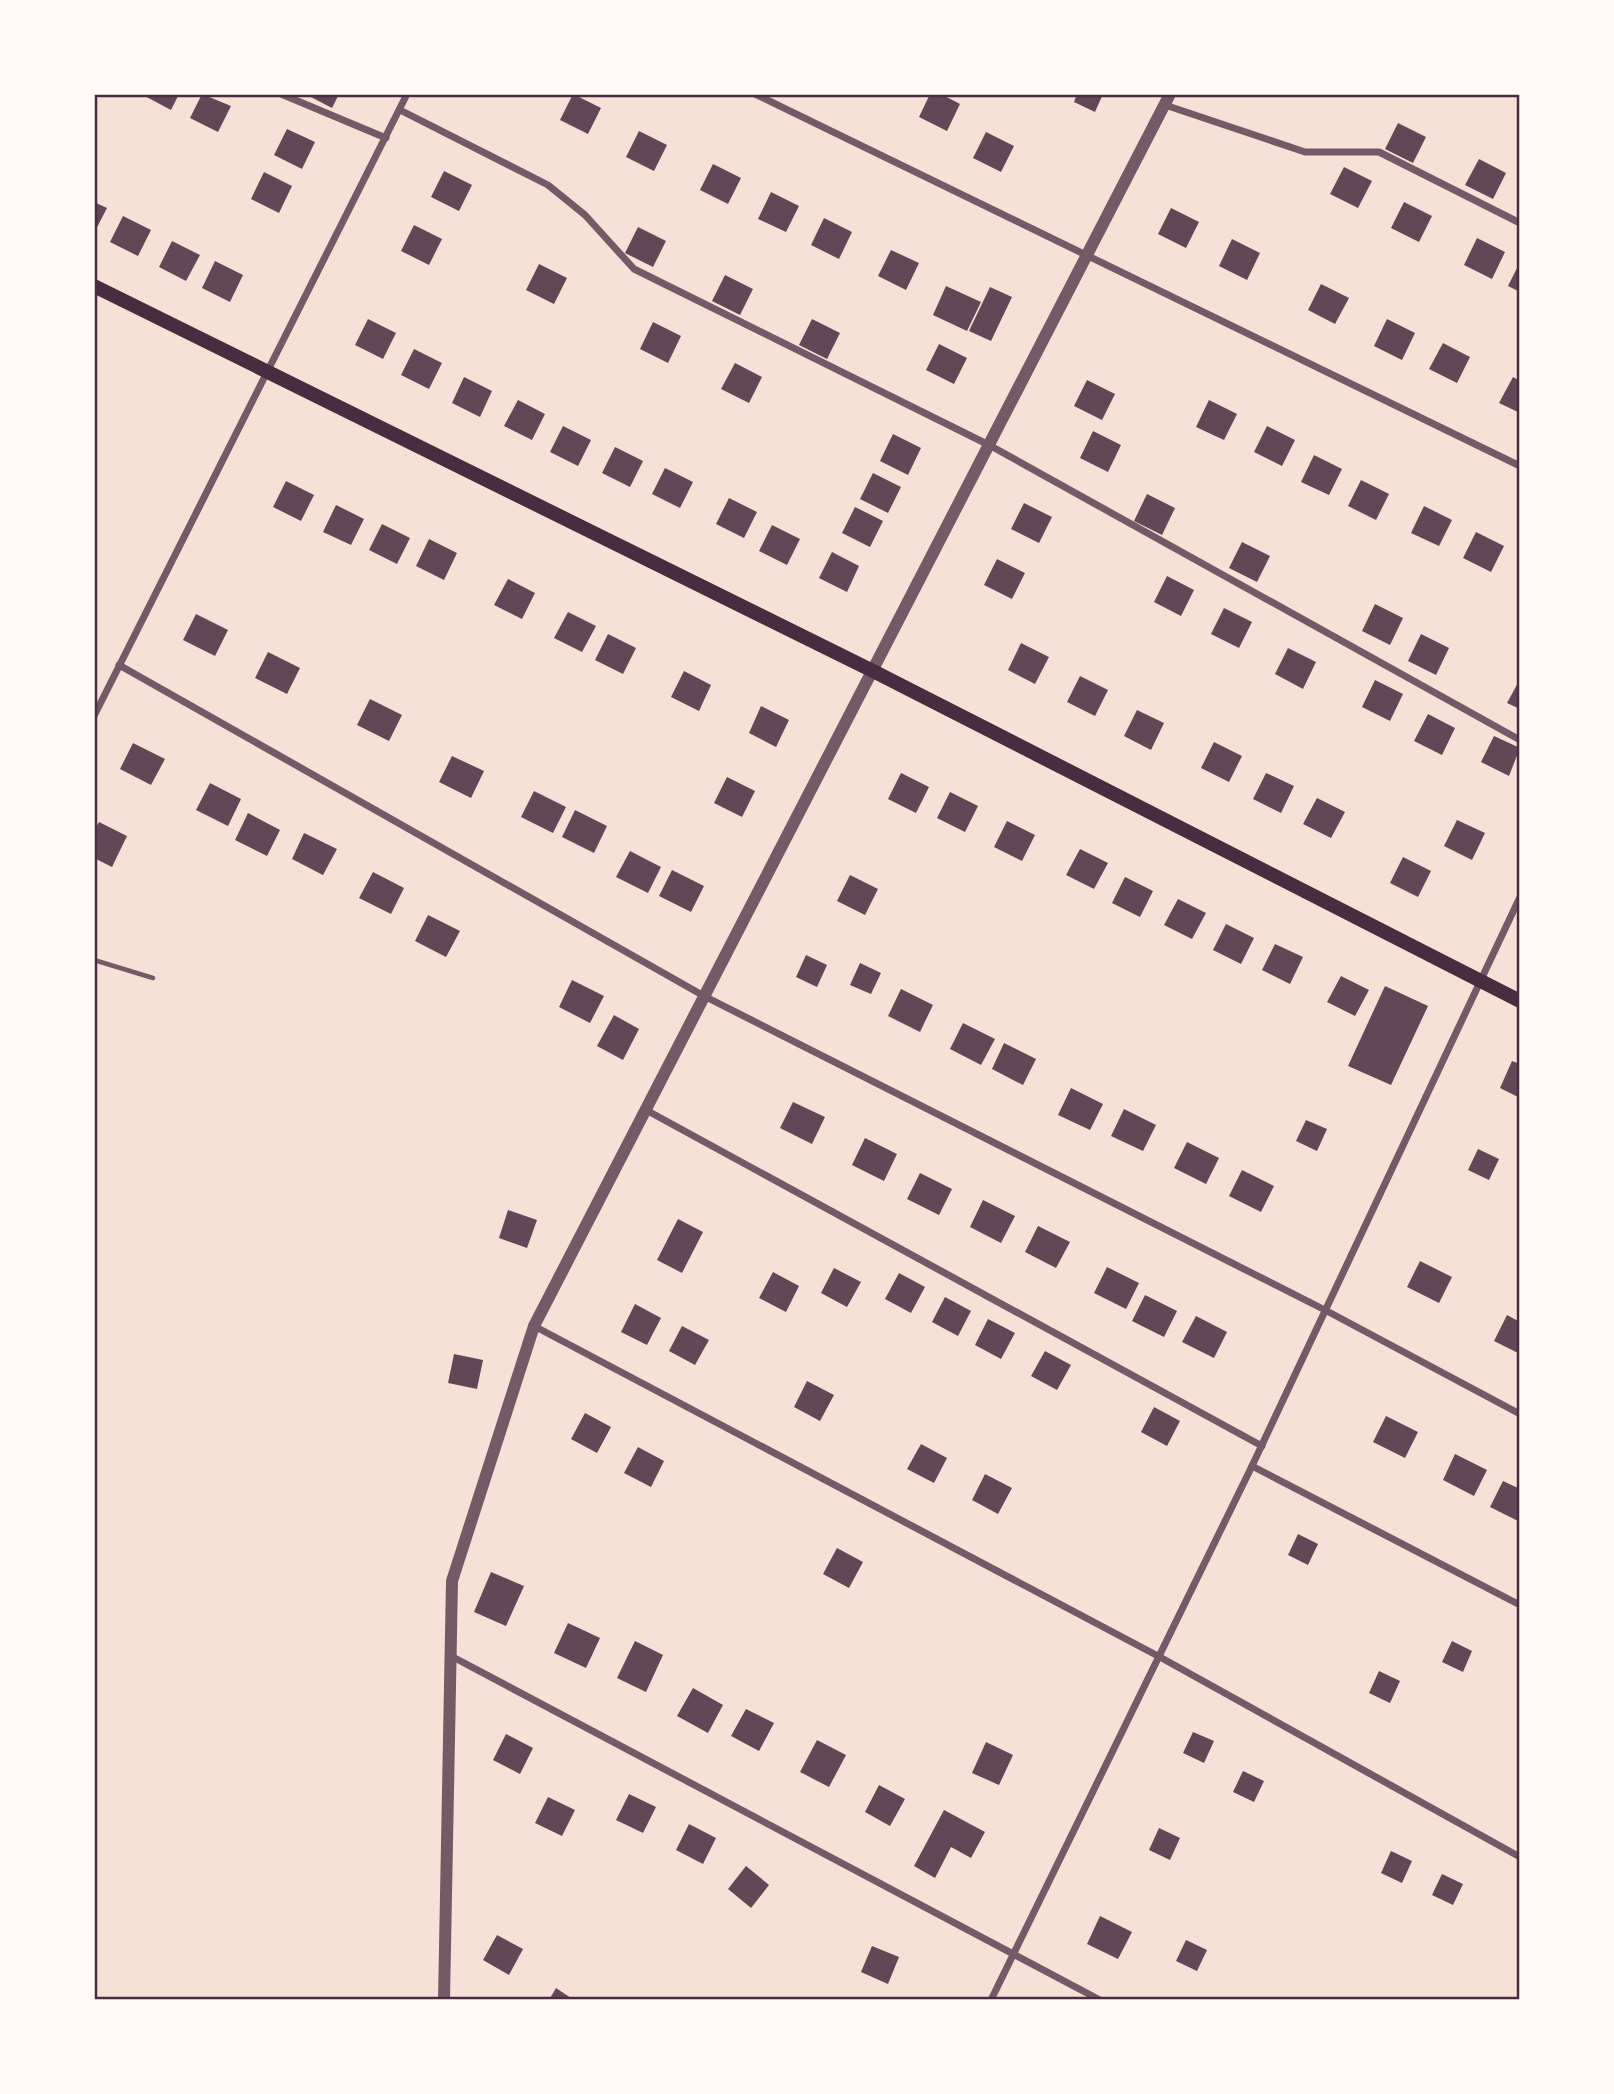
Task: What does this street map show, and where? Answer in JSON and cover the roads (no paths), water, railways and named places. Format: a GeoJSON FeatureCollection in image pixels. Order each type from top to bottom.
{"type":"FeatureCollection","features":[{"type":"Feature","properties":{"kind":"main road"},"geometry":{"type":"LineString","coordinates":[[94,286],[873,671],[1520,1000]]}},
{"type":"Feature","properties":{"kind":"street"},"geometry":{"type":"LineString","coordinates":[[281,94],[386,138]]}},
{"type":"Feature","properties":{"kind":"street"},"geometry":{"type":"LineString","coordinates":[[94,716],[408,94]]}},
{"type":"Feature","properties":{"kind":"street"},"geometry":{"type":"LineString","coordinates":[[755,94],[1520,466]]}},
{"type":"Feature","properties":{"kind":"street"},"geometry":{"type":"LineString","coordinates":[[444,2000],[452,1581],[534,1326],[1168,100],[1305,152],[1379,152],[1520,223]]}},
{"type":"Feature","properties":{"kind":"street"},"geometry":{"type":"LineString","coordinates":[[400,110],[548,185],[584,215],[634,269],[989,445],[1520,740]]}},
{"type":"Feature","properties":{"kind":"street"},"geometry":{"type":"LineString","coordinates":[[119,665],[704,996],[1325,1310],[1520,1415]]}},
{"type":"Feature","properties":{"kind":"street"},"geometry":{"type":"LineString","coordinates":[[991,2000],[1262,1446],[1520,897]]}},
{"type":"Feature","properties":{"kind":"street"},"geometry":{"type":"LineString","coordinates":[[646,1110],[1262,1446]]}},
{"type":"Feature","properties":{"kind":"street"},"geometry":{"type":"LineString","coordinates":[[534,1326],[1158,1656],[1520,1857]]}},
{"type":"Feature","properties":{"kind":"street"},"geometry":{"type":"LineString","coordinates":[[1252,1466],[1520,1605]]}},
{"type":"Feature","properties":{"kind":"street"},"geometry":{"type":"LineString","coordinates":[[452,1656],[1100,2000]]}},
{"type":"Feature","properties":{"kind":"lane"},"geometry":{"type":"LineString","coordinates":[[94,960],[152,978]]}}]}
